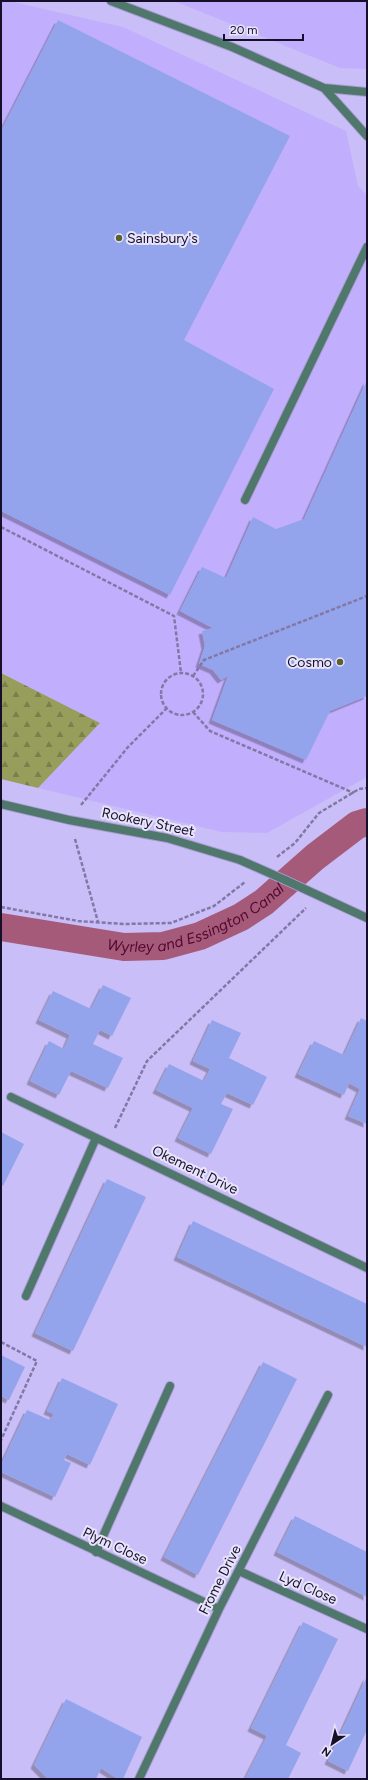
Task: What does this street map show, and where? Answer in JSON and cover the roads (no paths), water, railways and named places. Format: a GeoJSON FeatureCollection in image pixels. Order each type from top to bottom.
{"type":"FeatureCollection","features":[{"type":"Feature","properties":{"kind":"street"},"geometry":{"type":"LineString","coordinates":[[111,1],[232,47],[324,88],[367,92]]}},
{"type":"Feature","properties":{"kind":"street"},"geometry":{"type":"LineString","coordinates":[[324,88],[367,136]]}},
{"type":"Feature","properties":{"kind":"street"},"geometry":{"type":"LineString","coordinates":[[245,500],[367,247]]}},
{"type":"Feature","properties":{"kind":"street","name":"Rookery Street"},"geometry":{"type":"LineString","coordinates":[[1,804],[69,820],[167,838],[240,860],[320,895],[367,918]]}},
{"type":"Feature","properties":{"kind":"street","name":"Okement Drive"},"geometry":{"type":"LineString","coordinates":[[11,1097],[367,1268]]}},
{"type":"Feature","properties":{"kind":"street"},"geometry":{"type":"LineString","coordinates":[[26,1296],[96,1138]]}},
{"type":"Feature","properties":{"kind":"street"},"geometry":{"type":"LineString","coordinates":[[96,1552],[170,1386]]}},
{"type":"Feature","properties":{"kind":"street","name":"Frome Drive"},"geometry":{"type":"LineString","coordinates":[[139,1779],[219,1609],[328,1395]]}},
{"type":"Feature","properties":{"kind":"street","name":"Plym Close"},"geometry":{"type":"LineString","coordinates":[[1,1506],[219,1609]]}},
{"type":"Feature","properties":{"kind":"street","name":"Lyd Close"},"geometry":{"type":"LineString","coordinates":[[239,1572],[367,1629]]}},
{"type":"Feature","properties":{"kind":"waterway","name":"Wyrley and Essington Canal"},"geometry":{"type":"LineString","coordinates":[[1,927],[124,947],[163,946],[200,936],[241,917],[264,902],[315,857],[357,825],[367,822]]}},
{"type":"Feature","properties":{"kind":"place","name":"Sainsbury's"},"geometry":{"type":"Point","coordinates":[119,238]}},
{"type":"Feature","properties":{"kind":"place","name":"Cosmo"},"geometry":{"type":"Point","coordinates":[340,662]}}]}
